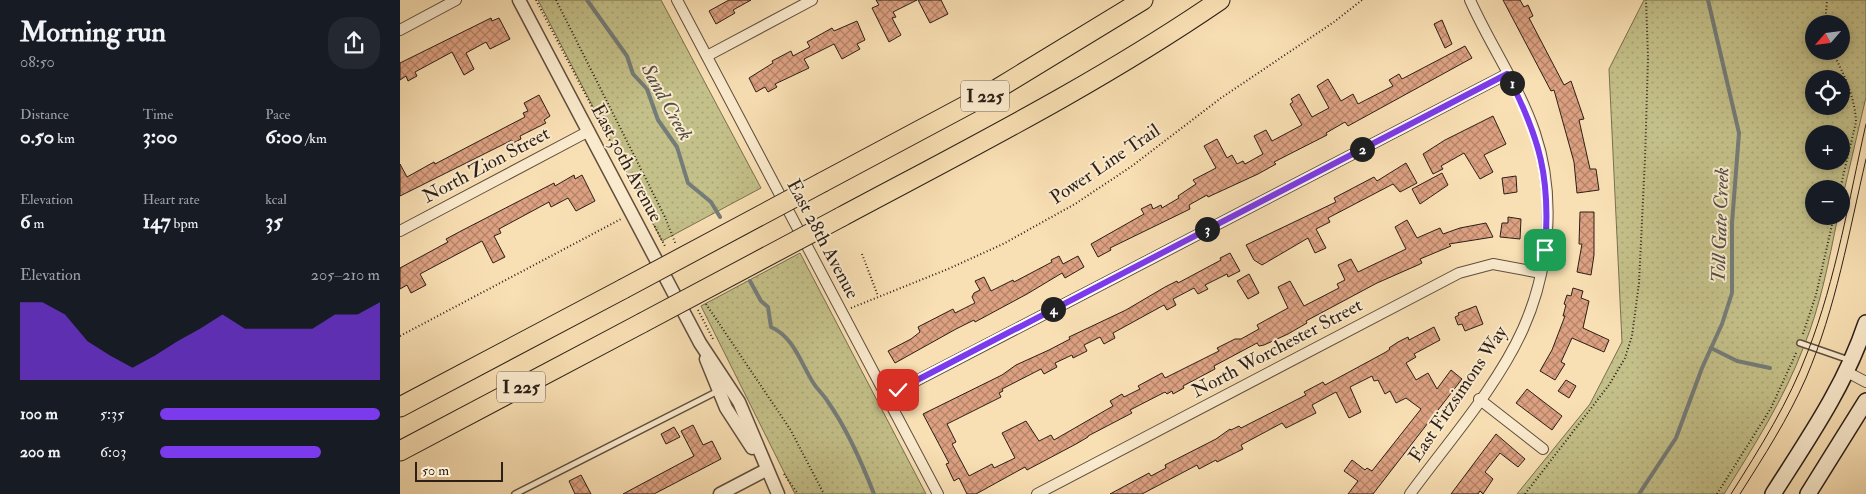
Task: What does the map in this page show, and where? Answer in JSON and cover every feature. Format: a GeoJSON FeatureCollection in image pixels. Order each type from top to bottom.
{"type":"FeatureCollection","features":[{"type":"Feature","properties":{"kind":"highway","name":"I 225"},"geometry":{"type":"LineString","coordinates":[[400,407],[982,98],[1143,0]]}},
{"type":"Feature","properties":{"kind":"highway","name":"I 225"},"geometry":{"type":"LineString","coordinates":[[400,451],[1083,88],[1137,56],[1220,0]]}},
{"type":"Feature","properties":{"kind":"main road"},"geometry":{"type":"LineString","coordinates":[[1772,494],[1821,420],[1850,366],[1866,324]]}},
{"type":"Feature","properties":{"kind":"main road"},"geometry":{"type":"LineString","coordinates":[[1808,494],[1866,401]]}},
{"type":"Feature","properties":{"kind":"street"},"geometry":{"type":"LineString","coordinates":[[400,30],[456,0]]}},
{"type":"Feature","properties":{"kind":"street","name":"East 30th Avenue"},"geometry":{"type":"LineString","coordinates":[[519,0],[700,343],[739,402],[766,470],[778,494]]}},
{"type":"Feature","properties":{"kind":"street","name":"East 28th Avenue"},"geometry":{"type":"LineString","coordinates":[[677,0],[938,494]]}},
{"type":"Feature","properties":{"kind":"street"},"geometry":{"type":"LineString","coordinates":[[707,56],[812,0]]}},
{"type":"Feature","properties":{"kind":"street","name":"East Fitzsimons Way"},"geometry":{"type":"LineString","coordinates":[[1410,494],[1479,399],[1523,329],[1541,273],[1548,211],[1544,172],[1530,121],[1470,0]]}},
{"type":"Feature","properties":{"kind":"street"},"geometry":{"type":"LineString","coordinates":[[887,396],[1507,74]]}},
{"type":"Feature","properties":{"kind":"street","name":"North Zion Street"},"geometry":{"type":"LineString","coordinates":[[400,231],[589,131]]}},
{"type":"Feature","properties":{"kind":"street","name":"North Worchester Street"},"geometry":{"type":"LineString","coordinates":[[1037,494],[1460,273],[1493,264],[1541,273]]}},
{"type":"Feature","properties":{"kind":"street","name":"East 30th Avenue"},"geometry":{"type":"LineString","coordinates":[[700,343],[726,408],[766,470]]}},
{"type":"Feature","properties":{"kind":"street"},"geometry":{"type":"LineString","coordinates":[[1850,366],[1866,382]]}},
{"type":"Feature","properties":{"kind":"street"},"geometry":{"type":"LineString","coordinates":[[1479,399],[1543,449]]}},
{"type":"Feature","properties":{"kind":"street"},"geometry":{"type":"LineString","coordinates":[[720,494],[766,470]]}},
{"type":"Feature","properties":{"kind":"lane"},"geometry":{"type":"LineString","coordinates":[[1800,343],[1850,366]]}},
{"type":"Feature","properties":{"kind":"lane"},"geometry":{"type":"LineString","coordinates":[[515,494],[718,391]]}},
{"type":"Feature","properties":{"kind":"path","name":"Power Line Trail"},"geometry":{"type":"LineString","coordinates":[[842,312],[948,269],[1003,244],[1096,191],[1228,93],[1334,22],[1362,0]]}},
{"type":"Feature","properties":{"kind":"path"},"geometry":{"type":"LineString","coordinates":[[1525,494],[1609,385],[1624,358],[1632,336],[1639,283],[1645,159],[1648,58],[1646,0]]}},
{"type":"Feature","properties":{"kind":"path"},"geometry":{"type":"LineString","coordinates":[[1826,15],[1827,0]]}},
{"type":"Feature","properties":{"kind":"path"},"geometry":{"type":"LineString","coordinates":[[1836,60],[1848,87],[1856,122],[1842,180]]}},
{"type":"Feature","properties":{"kind":"path"},"geometry":{"type":"LineString","coordinates":[[400,336],[618,221]]}},
{"type":"Feature","properties":{"kind":"path"},"geometry":{"type":"LineString","coordinates":[[1716,494],[1771,408],[1800,343],[1816,295],[1832,225]]}},
{"type":"Feature","properties":{"kind":"path"},"geometry":{"type":"LineString","coordinates":[[862,254],[878,296]]}},
{"type":"Feature","properties":{"kind":"shaded area"},"geometry":{"type":"Polygon","coordinates":[[[538,0],[661,0],[761,188],[662,241],[538,0]]]}},
{"type":"Feature","properties":{"kind":"shaded area"},"geometry":{"type":"Polygon","coordinates":[[[1644,0],[1866,0],[1866,97],[1850,165],[1850,125],[1805,125],[1805,170],[1849,170],[1847,180],[1805,180],[1805,225],[1836,225],[1815,314],[1796,366],[1778,403],[1724,494],[1517,494],[1590,404],[1622,342],[1609,69],[1644,0]]]}},
{"type":"Feature","properties":{"kind":"shaded area"},"geometry":{"type":"Polygon","coordinates":[[[800,253],[926,494],[795,494],[701,306],[800,253]]]}},
{"type":"Feature","properties":{"kind":"building"},"geometry":{"type":"Polygon","coordinates":[[[729,0],[751,0],[733,10],[735,13],[716,24],[709,11],[729,0]]]}},
{"type":"Feature","properties":{"kind":"building"},"geometry":{"type":"Polygon","coordinates":[[[876,0],[917,0],[893,12],[896,17],[892,18],[901,35],[889,42],[872,8],[879,5],[876,0]]]}},
{"type":"Feature","properties":{"kind":"building"},"geometry":{"type":"Polygon","coordinates":[[[918,0],[941,0],[948,14],[930,23],[918,0]]]}},
{"type":"Feature","properties":{"kind":"building"},"geometry":{"type":"Polygon","coordinates":[[[1503,0],[1520,0],[1524,7],[1528,5],[1533,16],[1529,18],[1564,85],[1571,81],[1584,119],[1579,120],[1590,169],[1596,169],[1599,190],[1577,193],[1574,162],[1554,90],[1551,91],[1503,0]]]}},
{"type":"Feature","properties":{"kind":"building"},"geometry":{"type":"Polygon","coordinates":[[[491,18],[492,21],[499,18],[510,39],[490,49],[486,42],[466,53],[474,69],[464,75],[452,52],[415,72],[417,76],[408,81],[406,76],[400,80],[400,63],[491,18]]]}},
{"type":"Feature","properties":{"kind":"building"},"geometry":{"type":"Polygon","coordinates":[[[1442,20],[1452,44],[1445,48],[1434,24],[1442,20]]]}},
{"type":"Feature","properties":{"kind":"building"},"geometry":{"type":"Polygon","coordinates":[[[857,21],[865,40],[857,44],[860,49],[842,59],[834,44],[804,59],[809,68],[775,84],[777,87],[768,92],[765,87],[756,92],[749,78],[773,63],[772,61],[791,51],[793,56],[810,47],[807,42],[832,28],[834,31],[857,21]]]}},
{"type":"Feature","properties":{"kind":"building"},"geometry":{"type":"Polygon","coordinates":[[[1465,46],[1472,58],[1348,126],[1345,122],[1326,133],[1327,135],[1274,162],[1276,164],[1258,174],[1208,197],[1207,195],[1189,205],[1190,209],[1110,248],[1111,250],[1098,257],[1091,244],[1144,214],[1141,209],[1151,204],[1153,209],[1161,205],[1162,208],[1179,198],[1178,196],[1196,184],[1193,180],[1216,168],[1204,146],[1217,139],[1227,158],[1232,155],[1237,164],[1243,161],[1245,164],[1263,154],[1254,136],[1266,130],[1272,141],[1302,125],[1290,104],[1293,102],[1291,99],[1299,94],[1312,117],[1329,108],[1317,86],[1328,79],[1341,101],[1353,94],[1358,104],[1393,86],[1389,80],[1399,74],[1402,79],[1465,46]]]}},
{"type":"Feature","properties":{"kind":"building"},"geometry":{"type":"Polygon","coordinates":[[[539,95],[550,116],[544,120],[546,123],[520,136],[521,139],[513,143],[512,140],[400,196],[400,164],[407,177],[434,162],[435,164],[525,117],[523,113],[528,111],[524,103],[539,95]]]}},
{"type":"Feature","properties":{"kind":"building"},"geometry":{"type":"Polygon","coordinates":[[[1493,116],[1506,144],[1484,155],[1493,172],[1480,179],[1464,153],[1441,166],[1443,169],[1433,174],[1423,154],[1445,140],[1493,116]]]}},
{"type":"Feature","properties":{"kind":"building"},"geometry":{"type":"Polygon","coordinates":[[[1406,163],[1417,183],[1400,192],[1393,184],[1328,218],[1330,222],[1316,229],[1326,248],[1315,253],[1308,238],[1262,265],[1254,260],[1246,245],[1336,202],[1334,198],[1374,177],[1377,181],[1406,163]]]}},
{"type":"Feature","properties":{"kind":"building"},"geometry":{"type":"Polygon","coordinates":[[[1442,173],[1448,185],[1420,204],[1412,189],[1442,173]]]}},
{"type":"Feature","properties":{"kind":"building"},"geometry":{"type":"Polygon","coordinates":[[[574,175],[575,179],[582,175],[595,201],[576,211],[568,198],[551,207],[549,202],[499,229],[501,233],[494,236],[505,257],[493,263],[482,241],[420,274],[426,285],[411,293],[407,285],[400,289],[400,268],[448,242],[446,239],[554,183],[555,186],[574,175]]]}},
{"type":"Feature","properties":{"kind":"building"},"geometry":{"type":"Polygon","coordinates":[[[1516,176],[1517,192],[1504,194],[1502,178],[1516,176]]]}},
{"type":"Feature","properties":{"kind":"building"},"geometry":{"type":"Polygon","coordinates":[[[1580,212],[1594,212],[1594,255],[1591,275],[1577,272],[1582,244],[1579,244],[1580,212]]]}},
{"type":"Feature","properties":{"kind":"building"},"geometry":{"type":"Polygon","coordinates":[[[1508,217],[1521,219],[1520,239],[1500,237],[1502,223],[1508,223],[1508,217]]]}},
{"type":"Feature","properties":{"kind":"building"},"geometry":{"type":"Polygon","coordinates":[[[1407,220],[1417,238],[1440,228],[1443,234],[1460,228],[1486,223],[1493,237],[1449,244],[1451,246],[1420,259],[1422,263],[1377,283],[1306,321],[1307,323],[1288,334],[1264,345],[1259,346],[1257,343],[1214,366],[1215,369],[1183,386],[1184,388],[1173,394],[1172,391],[1167,394],[1165,392],[1130,410],[1132,413],[1076,444],[1027,470],[1025,467],[976,494],[967,494],[959,478],[954,481],[946,464],[949,463],[923,414],[1002,375],[1016,365],[1070,339],[1069,337],[1126,310],[1165,287],[1177,281],[1178,283],[1221,260],[1220,258],[1230,253],[1240,271],[1228,277],[1227,274],[1205,285],[1208,289],[1198,294],[1194,288],[1173,299],[1176,305],[1167,310],[1164,305],[1113,333],[1115,338],[1104,344],[1100,337],[1084,345],[1087,351],[1073,358],[1072,355],[1055,363],[1057,367],[1044,374],[1041,369],[1002,389],[1003,391],[999,393],[1001,397],[947,424],[956,442],[952,444],[969,476],[992,464],[994,468],[1015,458],[1002,433],[1026,421],[1039,441],[1051,435],[1054,440],[1113,406],[1110,401],[1122,394],[1124,397],[1140,389],[1138,386],[1162,373],[1165,378],[1219,351],[1217,348],[1235,339],[1241,339],[1259,329],[1257,325],[1288,308],[1278,287],[1290,281],[1304,306],[1339,288],[1337,284],[1345,280],[1338,265],[1351,259],[1358,272],[1406,249],[1395,227],[1407,220]]]}},
{"type":"Feature","properties":{"kind":"building"},"geometry":{"type":"Polygon","coordinates":[[[1059,256],[1063,264],[1078,256],[1084,267],[1065,278],[1062,273],[1027,294],[975,322],[974,320],[956,329],[895,363],[888,351],[920,332],[918,327],[953,309],[955,313],[975,303],[972,297],[974,293],[980,290],[975,281],[984,277],[991,291],[1013,280],[1014,282],[1052,262],[1051,260],[1059,256]]]}},
{"type":"Feature","properties":{"kind":"building"},"geometry":{"type":"Polygon","coordinates":[[[1249,274],[1259,293],[1248,299],[1237,281],[1249,274]]]}},
{"type":"Feature","properties":{"kind":"building"},"geometry":{"type":"Polygon","coordinates":[[[1573,288],[1583,291],[1581,298],[1589,301],[1583,328],[1609,340],[1604,352],[1572,338],[1561,362],[1565,364],[1555,380],[1540,371],[1552,350],[1565,316],[1563,316],[1566,305],[1564,304],[1567,295],[1571,296],[1573,288]]]}},
{"type":"Feature","properties":{"kind":"building"},"geometry":{"type":"Polygon","coordinates":[[[1476,306],[1483,324],[1465,331],[1462,324],[1458,325],[1455,317],[1459,315],[1458,313],[1476,306]]]}},
{"type":"Feature","properties":{"kind":"building"},"geometry":{"type":"Polygon","coordinates":[[[1434,327],[1440,340],[1414,354],[1416,357],[1406,363],[1416,380],[1428,373],[1437,389],[1451,370],[1462,379],[1373,494],[1348,494],[1358,481],[1344,471],[1352,460],[1365,470],[1367,468],[1372,471],[1421,409],[1406,398],[1396,403],[1390,391],[1385,394],[1378,380],[1374,381],[1372,376],[1350,387],[1361,412],[1349,418],[1336,392],[1312,405],[1316,413],[1286,428],[1282,423],[1241,445],[1243,449],[1217,462],[1216,460],[1199,469],[1197,465],[1142,494],[1110,494],[1149,473],[1151,476],[1166,468],[1165,465],[1216,439],[1230,429],[1239,426],[1241,428],[1306,395],[1304,392],[1323,382],[1325,385],[1386,352],[1398,342],[1408,337],[1409,340],[1434,327]]]}},
{"type":"Feature","properties":{"kind":"building"},"geometry":{"type":"Polygon","coordinates":[[[1566,380],[1576,386],[1569,398],[1558,391],[1566,380]]]}},
{"type":"Feature","properties":{"kind":"building"},"geometry":{"type":"Polygon","coordinates":[[[1527,389],[1562,416],[1552,430],[1516,403],[1527,389]]]}},
{"type":"Feature","properties":{"kind":"building"},"geometry":{"type":"Polygon","coordinates":[[[693,425],[703,445],[712,441],[721,459],[654,494],[623,494],[694,456],[681,431],[693,425]]]}},
{"type":"Feature","properties":{"kind":"building"},"geometry":{"type":"Polygon","coordinates":[[[674,427],[680,437],[666,444],[661,434],[674,427]]]}},
{"type":"Feature","properties":{"kind":"building"},"geometry":{"type":"Polygon","coordinates":[[[1496,434],[1525,459],[1518,467],[1500,453],[1485,472],[1493,479],[1483,494],[1480,491],[1478,494],[1451,494],[1496,434]]]}},
{"type":"Feature","properties":{"kind":"building"},"geometry":{"type":"Polygon","coordinates":[[[581,475],[591,494],[575,494],[569,481],[581,475]]]}},
{"type":"Feature","properties":{"kind":"waterway","name":"Sand Creek"},"geometry":{"type":"LineString","coordinates":[[587,0],[627,56],[633,74],[647,89],[658,120],[677,147],[688,183],[711,202],[720,217]]}},
{"type":"Feature","properties":{"kind":"waterway","name":"Toll Gate Creek"},"geometry":{"type":"LineString","coordinates":[[1639,494],[1676,438],[1702,368],[1722,324],[1732,293],[1732,223],[1739,133],[1708,0]]}},
{"type":"Feature","properties":{"kind":"waterway","name":"Sand Creek"},"geometry":{"type":"LineString","coordinates":[[750,281],[761,301],[768,307],[771,327],[786,337],[814,384],[842,423],[874,494]]}},
{"type":"Feature","properties":{"kind":"waterway"},"geometry":{"type":"LineString","coordinates":[[1711,348],[1737,361],[1770,368]]}},
{"type":"Feature","properties":{"kind":"tram line"},"geometry":{"type":"LineString","coordinates":[[1731,494],[1783,407],[1818,324],[1848,210],[1866,124]]}},
{"type":"Feature","properties":{"kind":"tram line"},"geometry":{"type":"LineString","coordinates":[[1740,494],[1791,408],[1806,378],[1826,325],[1841,270],[1866,159]]}},
{"type":"Feature","properties":{"kind":"route"},"geometry":{"type":"LineString","coordinates":[[898,390],[1507,74],[1524,106],[1540,150],[1547,191],[1548,211],[1545,250]]}}]}
